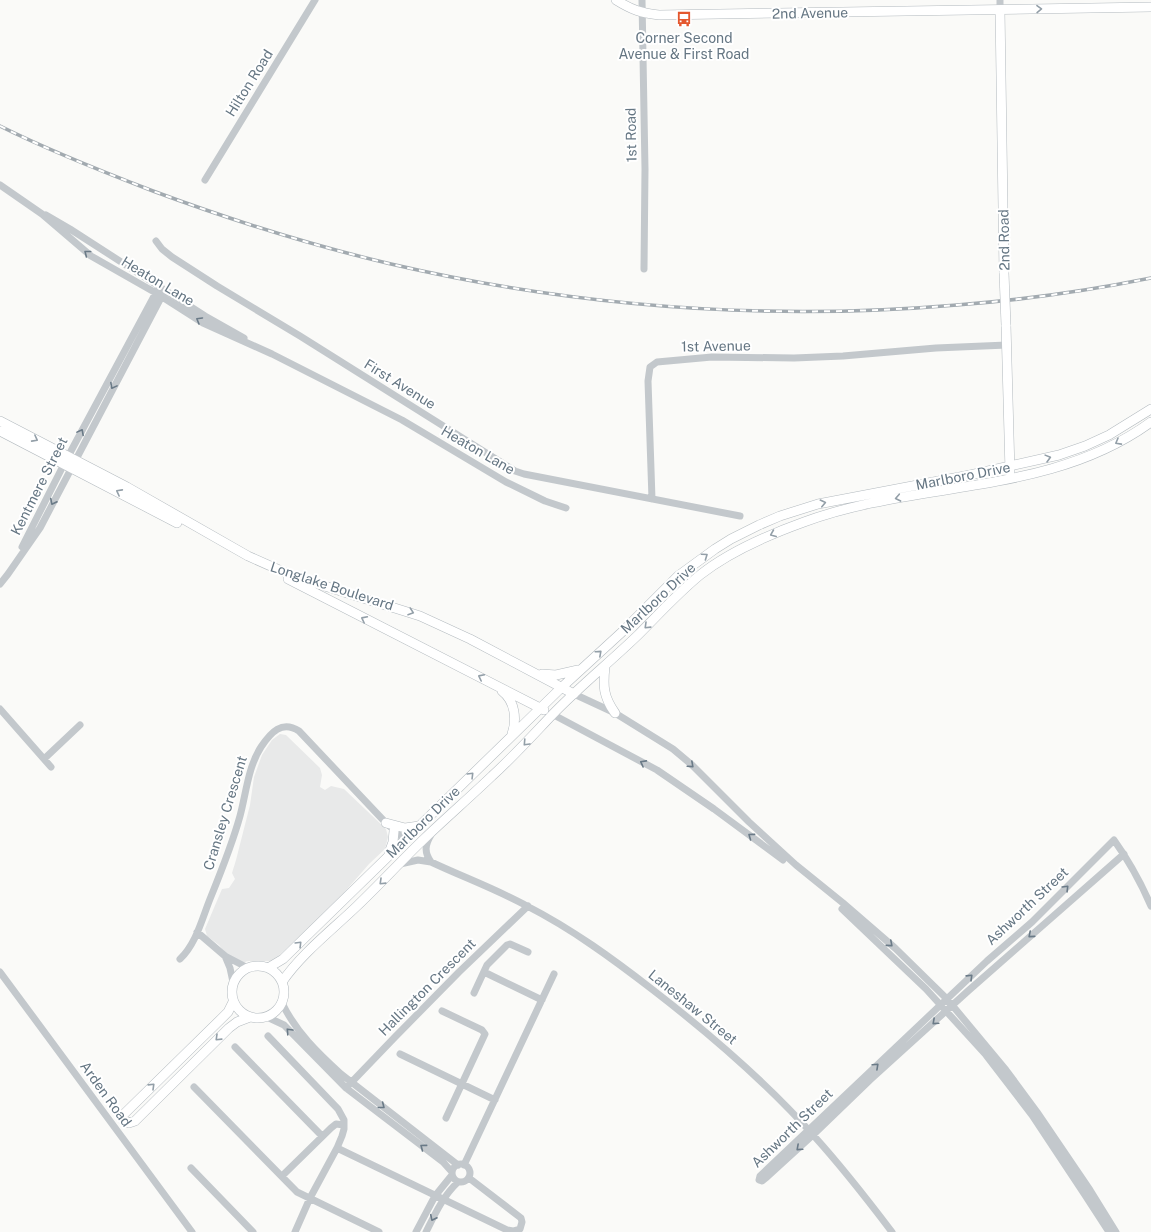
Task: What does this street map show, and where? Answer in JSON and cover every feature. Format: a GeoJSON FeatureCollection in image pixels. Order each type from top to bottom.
{"type":"FeatureCollection","features":[{"type":"Feature","properties":{"kind":"main road","name":"2nd Avenue"},"geometry":{"type":"LineString","coordinates":[[616,0],[643,14],[659,16],[1151,7]]}},
{"type":"Feature","properties":{"kind":"main road","name":"2nd Road"},"geometry":{"type":"LineString","coordinates":[[1000,10],[1004,273],[1010,479]]}},
{"type":"Feature","properties":{"kind":"main road","name":"Marlboro Drive"},"geometry":{"type":"LineString","coordinates":[[268,968],[283,959],[512,735],[622,632],[678,576],[715,549],[759,525],[780,516],[818,504],[970,475],[1053,456],[1085,446],[1109,435],[1151,409]]}},
{"type":"Feature","properties":{"kind":"main road","name":"Longlake Boulevard"},"geometry":{"type":"LineString","coordinates":[[0,421],[69,462]]}},
{"type":"Feature","properties":{"kind":"main road","name":"Marlboro Drive"},"geometry":{"type":"LineString","coordinates":[[282,982],[307,953],[429,835],[518,752],[552,714],[700,575],[724,558],[751,543],[804,522],[847,508],[941,490],[1010,479],[1082,460],[1102,451],[1151,422]]}},
{"type":"Feature","properties":{"kind":"main road","name":"Longlake Boulevard"},"geometry":{"type":"LineString","coordinates":[[0,431],[127,487],[248,556],[552,714]]}},
{"type":"Feature","properties":{"kind":"main road","name":"Longlake Boulevard"},"geometry":{"type":"LineString","coordinates":[[292,579],[420,616],[574,694]]}},
{"type":"Feature","properties":{"kind":"main road"},"geometry":{"type":"LineString","coordinates":[[604,666],[604,690],[608,704],[614,713]]}},
{"type":"Feature","properties":{"kind":"main road"},"geometry":{"type":"LineString","coordinates":[[533,672],[556,675],[582,668]]}},
{"type":"Feature","properties":{"kind":"main road"},"geometry":{"type":"LineString","coordinates":[[494,684],[505,693],[514,710],[515,726],[512,735]]}},
{"type":"Feature","properties":{"kind":"main road"},"geometry":{"type":"LineString","coordinates":[[386,823],[405,828],[420,826]]}},
{"type":"Feature","properties":{"kind":"main road"},"geometry":{"type":"LineString","coordinates":[[388,857],[393,842],[394,831]]}},
{"type":"Feature","properties":{"kind":"main road"},"geometry":{"type":"LineString","coordinates":[[405,840],[416,842],[429,835]]}},
{"type":"Feature","properties":{"kind":"main road"},"geometry":{"type":"LineString","coordinates":[[258,966],[268,968],[277,974],[282,982],[284,993],[282,1003],[276,1011],[268,1017],[257,1019],[250,1017],[238,1011],[233,1002],[231,992],[233,982],[239,973],[248,968],[258,966]]}},
{"type":"Feature","properties":{"kind":"main road"},"geometry":{"type":"LineString","coordinates":[[233,1002],[228,1012],[124,1114],[122,1118],[124,1121],[129,1123],[135,1121],[229,1028],[237,1022],[250,1017]]}},
{"type":"Feature","properties":{"kind":"street","name":"Hilton Road"},"geometry":{"type":"LineString","coordinates":[[204,180],[315,0]]}},
{"type":"Feature","properties":{"kind":"street","name":"1st Road"},"geometry":{"type":"LineString","coordinates":[[642,0],[645,169],[644,269]]}},
{"type":"Feature","properties":{"kind":"street","name":"2nd Road"},"geometry":{"type":"LineString","coordinates":[[1000,0],[1000,10]]}},
{"type":"Feature","properties":{"kind":"street","name":"Heaton Lane"},"geometry":{"type":"LineString","coordinates":[[0,185],[42,214],[91,256],[160,292]]}},
{"type":"Feature","properties":{"kind":"street","name":"Heaton Lane"},"geometry":{"type":"LineString","coordinates":[[42,214],[48,215],[70,229],[203,323],[272,354],[402,420],[506,482],[544,501],[566,508]]}},
{"type":"Feature","properties":{"kind":"street","name":"First Avenue"},"geometry":{"type":"LineString","coordinates":[[156,241],[162,249],[172,257],[217,286],[300,336],[515,471],[652,499]]}},
{"type":"Feature","properties":{"kind":"street","name":"Kentmere Street"},"geometry":{"type":"LineString","coordinates":[[0,584],[40,528],[69,462],[160,292]]}},
{"type":"Feature","properties":{"kind":"street","name":"1st Avenue"},"geometry":{"type":"LineString","coordinates":[[652,499],[648,381],[650,367],[657,362],[712,358],[794,358],[843,356],[936,348],[1006,346]]}},
{"type":"Feature","properties":{"kind":"street"},"geometry":{"type":"LineString","coordinates":[[652,499],[740,516]]}},
{"type":"Feature","properties":{"kind":"street"},"geometry":{"type":"LineString","coordinates":[[574,694],[614,713],[673,749],[794,867],[839,906],[889,953],[986,1055],[1032,1115],[1086,1194],[1108,1232]]}},
{"type":"Feature","properties":{"kind":"street"},"geometry":{"type":"LineString","coordinates":[[0,709],[51,767]]}},
{"type":"Feature","properties":{"kind":"street"},"geometry":{"type":"LineString","coordinates":[[552,714],[657,770],[721,814],[843,903],[894,948],[954,1005],[1037,1112],[1090,1190],[1116,1232]]}},
{"type":"Feature","properties":{"kind":"street"},"geometry":{"type":"LineString","coordinates":[[44,759],[80,725]]}},
{"type":"Feature","properties":{"kind":"street","name":"Cransley Crescent"},"geometry":{"type":"LineString","coordinates":[[180,959],[189,948],[197,932],[236,830],[256,755],[274,731],[281,727],[287,725],[299,731],[386,823],[405,840]]}},
{"type":"Feature","properties":{"kind":"street"},"geometry":{"type":"LineString","coordinates":[[429,835],[425,851],[431,862]]}},
{"type":"Feature","properties":{"kind":"street","name":"Ashworth Street"},"geometry":{"type":"LineString","coordinates":[[947,999],[811,1132],[764,1180],[759,1180],[760,1176],[811,1132],[870,1080],[993,968],[1124,854],[1114,840],[1032,922],[987,961],[947,999]]}},
{"type":"Feature","properties":{"kind":"street"},"geometry":{"type":"LineString","coordinates":[[1124,854],[1144,889],[1151,906]]}},
{"type":"Feature","properties":{"kind":"street","name":"Laneshaw Street"},"geometry":{"type":"LineString","coordinates":[[400,864],[418,860],[431,862],[528,906],[605,954],[692,1020],[755,1076],[811,1132],[863,1194],[892,1232]]}},
{"type":"Feature","properties":{"kind":"street","name":"Hallington Crescent"},"geometry":{"type":"LineString","coordinates":[[346,1088],[459,972],[528,906]]}},
{"type":"Feature","properties":{"kind":"street"},"geometry":{"type":"LineString","coordinates":[[197,932],[225,956],[248,968]]}},
{"type":"Feature","properties":{"kind":"street"},"geometry":{"type":"LineString","coordinates":[[474,993],[490,961],[507,945],[510,944],[528,952]]}},
{"type":"Feature","properties":{"kind":"street"},"geometry":{"type":"LineString","coordinates":[[225,956],[230,968],[233,982]]}},
{"type":"Feature","properties":{"kind":"street","name":"Arden Road"},"geometry":{"type":"LineString","coordinates":[[0,972],[192,1232]]}},
{"type":"Feature","properties":{"kind":"street"},"geometry":{"type":"LineString","coordinates":[[484,972],[542,1000]]}},
{"type":"Feature","properties":{"kind":"street"},"geometry":{"type":"LineString","coordinates":[[416,1232],[436,1194],[452,1174],[453,1169],[461,1165],[495,1100],[554,974]]}},
{"type":"Feature","properties":{"kind":"street"},"geometry":{"type":"LineString","coordinates":[[282,1003],[298,1030],[331,1065],[461,1165],[467,1166],[470,1172],[470,1178]]}},
{"type":"Feature","properties":{"kind":"street"},"geometry":{"type":"LineString","coordinates":[[442,1011],[482,1030],[485,1034],[446,1118]]}},
{"type":"Feature","properties":{"kind":"street"},"geometry":{"type":"LineString","coordinates":[[268,1017],[284,1025],[346,1088],[443,1162],[452,1174],[455,1181],[465,1182],[470,1178]]}},
{"type":"Feature","properties":{"kind":"street"},"geometry":{"type":"LineString","coordinates":[[268,1036],[338,1109],[342,1114],[344,1125],[337,1148],[310,1198],[296,1232]]}},
{"type":"Feature","properties":{"kind":"street"},"geometry":{"type":"LineString","coordinates":[[235,1047],[322,1136]]}},
{"type":"Feature","properties":{"kind":"street"},"geometry":{"type":"LineString","coordinates":[[400,1054],[495,1100]]}},
{"type":"Feature","properties":{"kind":"street"},"geometry":{"type":"LineString","coordinates":[[194,1087],[298,1192],[379,1232]]}},
{"type":"Feature","properties":{"kind":"street"},"geometry":{"type":"LineString","coordinates":[[282,1176],[336,1124],[344,1125]]}},
{"type":"Feature","properties":{"kind":"street"},"geometry":{"type":"LineString","coordinates":[[337,1148],[436,1194],[443,1199],[507,1230],[513,1231],[520,1229],[522,1222],[521,1218],[470,1178]]}},
{"type":"Feature","properties":{"kind":"street"},"geometry":{"type":"LineString","coordinates":[[191,1168],[253,1232]]}},
{"type":"Feature","properties":{"kind":"street"},"geometry":{"type":"LineString","coordinates":[[426,1232],[443,1199],[458,1182]]}},
{"type":"Feature","properties":{"kind":"shaded area"},"geometry":{"type":"Polygon","coordinates":[[[280,734],[286,735],[320,768],[322,775],[320,787],[325,790],[331,786],[344,789],[386,829],[388,837],[385,849],[369,864],[335,903],[273,961],[248,961],[242,963],[231,960],[219,945],[207,936],[205,929],[222,889],[229,888],[235,879],[232,873],[250,805],[254,777],[262,755],[272,740],[280,734]]]}},
{"type":"Feature","properties":{"kind":"railway"},"geometry":{"type":"LineString","coordinates":[[0,126],[95,168],[182,202],[271,231],[331,249],[391,264],[461,279],[531,291],[672,307],[815,311],[886,310],[1030,298],[1151,278]]}},
{"type":"Feature","properties":{"kind":"place","name":"Corner Second Avenue & First Road"},"geometry":{"type":"Point","coordinates":[684,19]}}]}
